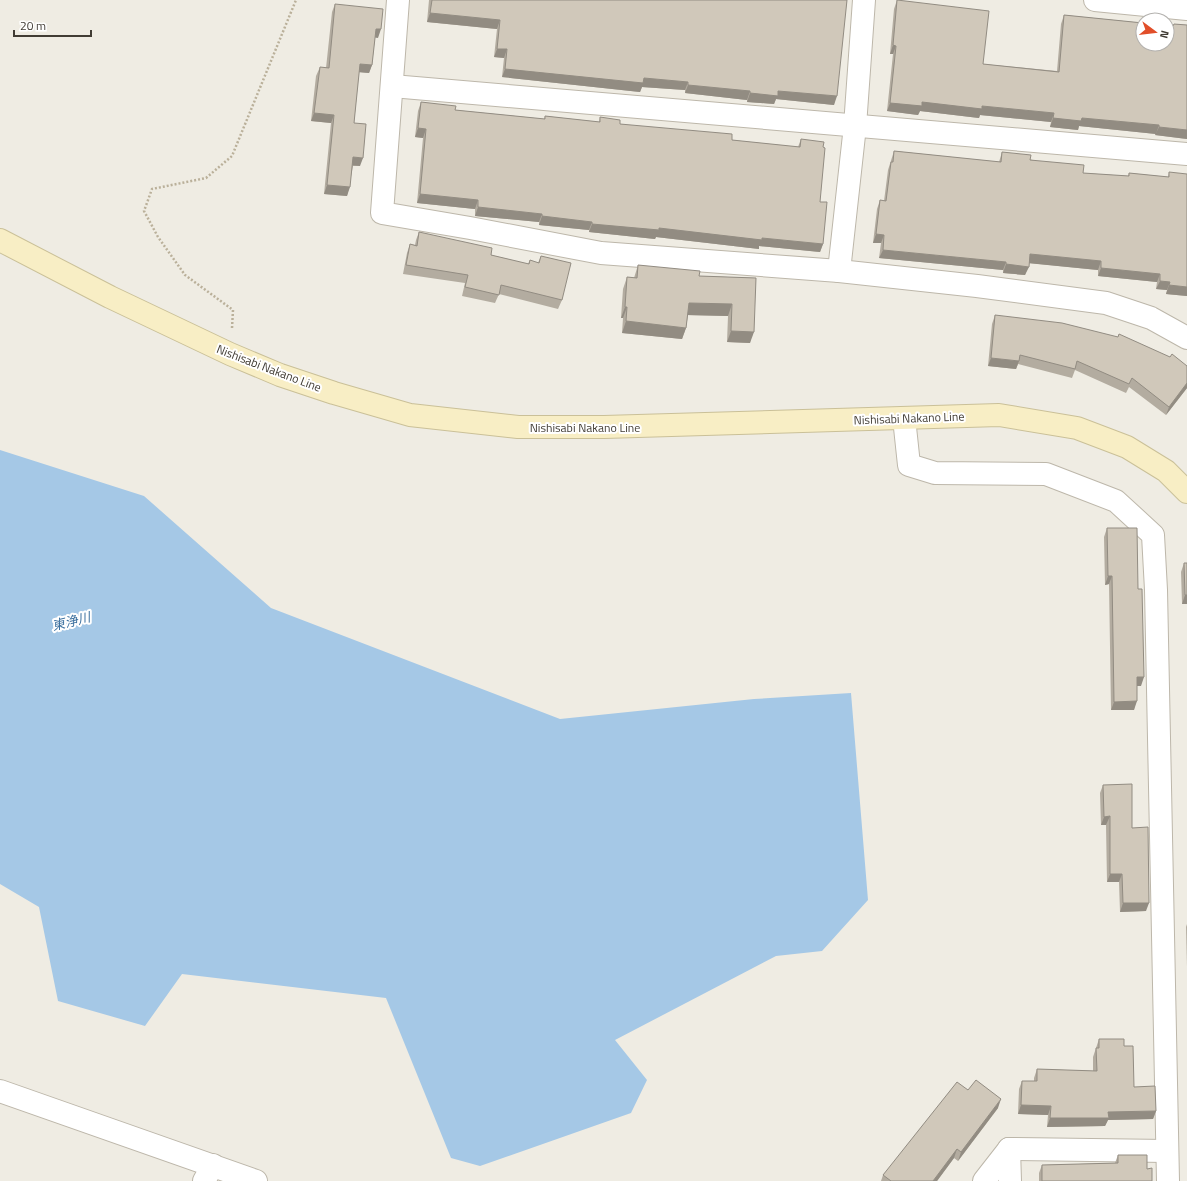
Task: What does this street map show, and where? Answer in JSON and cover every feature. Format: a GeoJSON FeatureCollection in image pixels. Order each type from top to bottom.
{"type":"FeatureCollection","features":[{"type":"Feature","properties":{"kind":"main road","name":"Nishisabi Nakano Line"},"geometry":{"type":"LineString","coordinates":[[0,240],[110,297],[230,354],[280,375],[334,393],[410,415],[518,427],[604,428],[999,415],[1077,428],[1127,447],[1166,471],[1187,492]]}},
{"type":"Feature","properties":{"kind":"street"},"geometry":{"type":"LineString","coordinates":[[398,0],[382,213],[601,253],[839,271],[977,286],[1106,303],[1151,318],[1187,338]]}},
{"type":"Feature","properties":{"kind":"street"},"geometry":{"type":"LineString","coordinates":[[839,271],[854,126],[864,0]]}},
{"type":"Feature","properties":{"kind":"street"},"geometry":{"type":"LineString","coordinates":[[1095,0],[1187,9]]}},
{"type":"Feature","properties":{"kind":"street"},"geometry":{"type":"LineString","coordinates":[[392,86],[1187,154]]}},
{"type":"Feature","properties":{"kind":"street"},"geometry":{"type":"LineString","coordinates":[[904,418],[909,465],[935,473],[1046,474],[1116,501],[1153,535],[1156,590],[1168,1181]]}},
{"type":"Feature","properties":{"kind":"street"},"geometry":{"type":"LineString","coordinates":[[0,1091],[208,1173],[256,1181]]}},
{"type":"Feature","properties":{"kind":"street"},"geometry":{"type":"LineString","coordinates":[[1009,1149],[1167,1151]]}},
{"type":"Feature","properties":{"kind":"street"},"geometry":{"type":"LineString","coordinates":[[984,1181],[1009,1149]]}},
{"type":"Feature","properties":{"kind":"street"},"geometry":{"type":"LineString","coordinates":[[1009,1149],[1010,1181]]}},
{"type":"Feature","properties":{"kind":"path"},"geometry":{"type":"LineString","coordinates":[[230,354],[233,310],[185,275],[158,238],[144,211],[152,189],[206,178],[232,156],[296,0]]}},
{"type":"Feature","properties":{"kind":"water","name":"東浄川"},"geometry":{"type":"Polygon","coordinates":[[[0,450],[144,496],[271,608],[560,719],[754,699],[851,693],[868,900],[822,951],[776,956],[615,1040],[647,1080],[631,1113],[480,1166],[451,1158],[386,998],[182,974],[145,1026],[58,1001],[39,907],[0,884],[0,450]]]}},
{"type":"Feature","properties":{"kind":"building"},"geometry":{"type":"Polygon","coordinates":[[[432,0],[847,0],[837,96],[778,91],[778,96],[750,93],[750,91],[688,85],[688,82],[644,78],[643,83],[505,69],[507,49],[497,49],[500,20],[430,13],[432,0]]]}},
{"type":"Feature","properties":{"kind":"building"},"geometry":{"type":"Polygon","coordinates":[[[897,0],[989,11],[983,64],[1059,72],[1064,15],[1135,22],[1135,52],[1175,52],[1175,24],[1187,25],[1187,130],[1159,127],[1159,125],[1082,118],[1081,121],[1053,118],[1054,113],[982,106],[982,109],[922,102],[922,106],[890,103],[896,46],[893,45],[897,0]]]}},
{"type":"Feature","properties":{"kind":"building"},"geometry":{"type":"Polygon","coordinates":[[[335,4],[383,9],[381,29],[376,29],[372,65],[360,64],[354,123],[366,124],[363,158],[353,157],[350,187],[327,185],[334,115],[314,113],[320,67],[329,68],[335,4]]]}},
{"type":"Feature","properties":{"kind":"building"},"geometry":{"type":"Polygon","coordinates":[[[421,102],[456,106],[455,110],[545,119],[545,116],[600,122],[600,117],[620,120],[620,124],[732,134],[732,140],[800,147],[801,139],[824,142],[823,147],[825,148],[820,202],[827,202],[823,244],[762,238],[762,240],[659,228],[659,230],[592,224],[592,222],[542,216],[542,214],[478,207],[478,200],[420,194],[426,129],[418,128],[421,102]]]}},
{"type":"Feature","properties":{"kind":"building"},"geometry":{"type":"Polygon","coordinates":[[[894,151],[1001,162],[1002,152],[1031,155],[1030,160],[1084,165],[1083,173],[1129,176],[1129,173],[1169,177],[1169,172],[1187,174],[1187,287],[1169,285],[1170,282],[1160,281],[1160,274],[1101,268],[1101,261],[1030,254],[1029,267],[1006,264],[1006,262],[883,250],[884,235],[876,234],[880,200],[886,201],[891,162],[893,162],[894,151]]]}},
{"type":"Feature","properties":{"kind":"building"},"geometry":{"type":"Polygon","coordinates":[[[419,232],[492,248],[491,255],[529,264],[530,260],[539,263],[541,256],[571,263],[562,300],[501,285],[499,295],[465,287],[468,275],[406,265],[410,244],[417,246],[419,232]]]}},
{"type":"Feature","properties":{"kind":"building"},"geometry":{"type":"Polygon","coordinates":[[[638,265],[700,271],[699,276],[756,278],[754,332],[731,331],[732,304],[689,303],[686,328],[626,321],[627,307],[625,307],[627,277],[637,278],[638,265]]]}},
{"type":"Feature","properties":{"kind":"building"},"geometry":{"type":"Polygon","coordinates":[[[995,315],[1062,323],[1118,337],[1119,334],[1170,357],[1172,354],[1187,366],[1187,383],[1169,407],[1132,378],[1129,384],[1077,361],[1075,369],[1020,355],[1019,361],[991,358],[995,315]]]}},
{"type":"Feature","properties":{"kind":"building"},"geometry":{"type":"Polygon","coordinates":[[[1107,528],[1137,528],[1138,589],[1142,589],[1144,677],[1137,677],[1137,701],[1114,702],[1112,576],[1108,576],[1107,528]]]}},
{"type":"Feature","properties":{"kind":"building"},"geometry":{"type":"Polygon","coordinates":[[[1184,563],[1187,563],[1187,595],[1185,595],[1184,563]]]}},
{"type":"Feature","properties":{"kind":"building"},"geometry":{"type":"Polygon","coordinates":[[[1132,784],[1132,828],[1148,827],[1149,903],[1123,903],[1122,874],[1110,874],[1110,816],[1104,817],[1103,785],[1132,784]]]}},
{"type":"Feature","properties":{"kind":"building"},"geometry":{"type":"Polygon","coordinates":[[[1099,1039],[1124,1039],[1124,1046],[1133,1046],[1134,1087],[1155,1086],[1156,1111],[1108,1112],[1109,1118],[1050,1118],[1051,1106],[1021,1105],[1022,1081],[1037,1081],[1037,1069],[1097,1071],[1096,1048],[1099,1048],[1099,1039]]]}},
{"type":"Feature","properties":{"kind":"building"},"geometry":{"type":"Polygon","coordinates":[[[976,1080],[1001,1099],[961,1152],[957,1149],[933,1181],[891,1181],[883,1175],[957,1082],[968,1090],[976,1080]]]}},
{"type":"Feature","properties":{"kind":"building"},"geometry":{"type":"Polygon","coordinates":[[[1118,1155],[1147,1155],[1147,1169],[1152,1168],[1152,1181],[1042,1181],[1042,1165],[1118,1163],[1118,1155]]]}}]}
